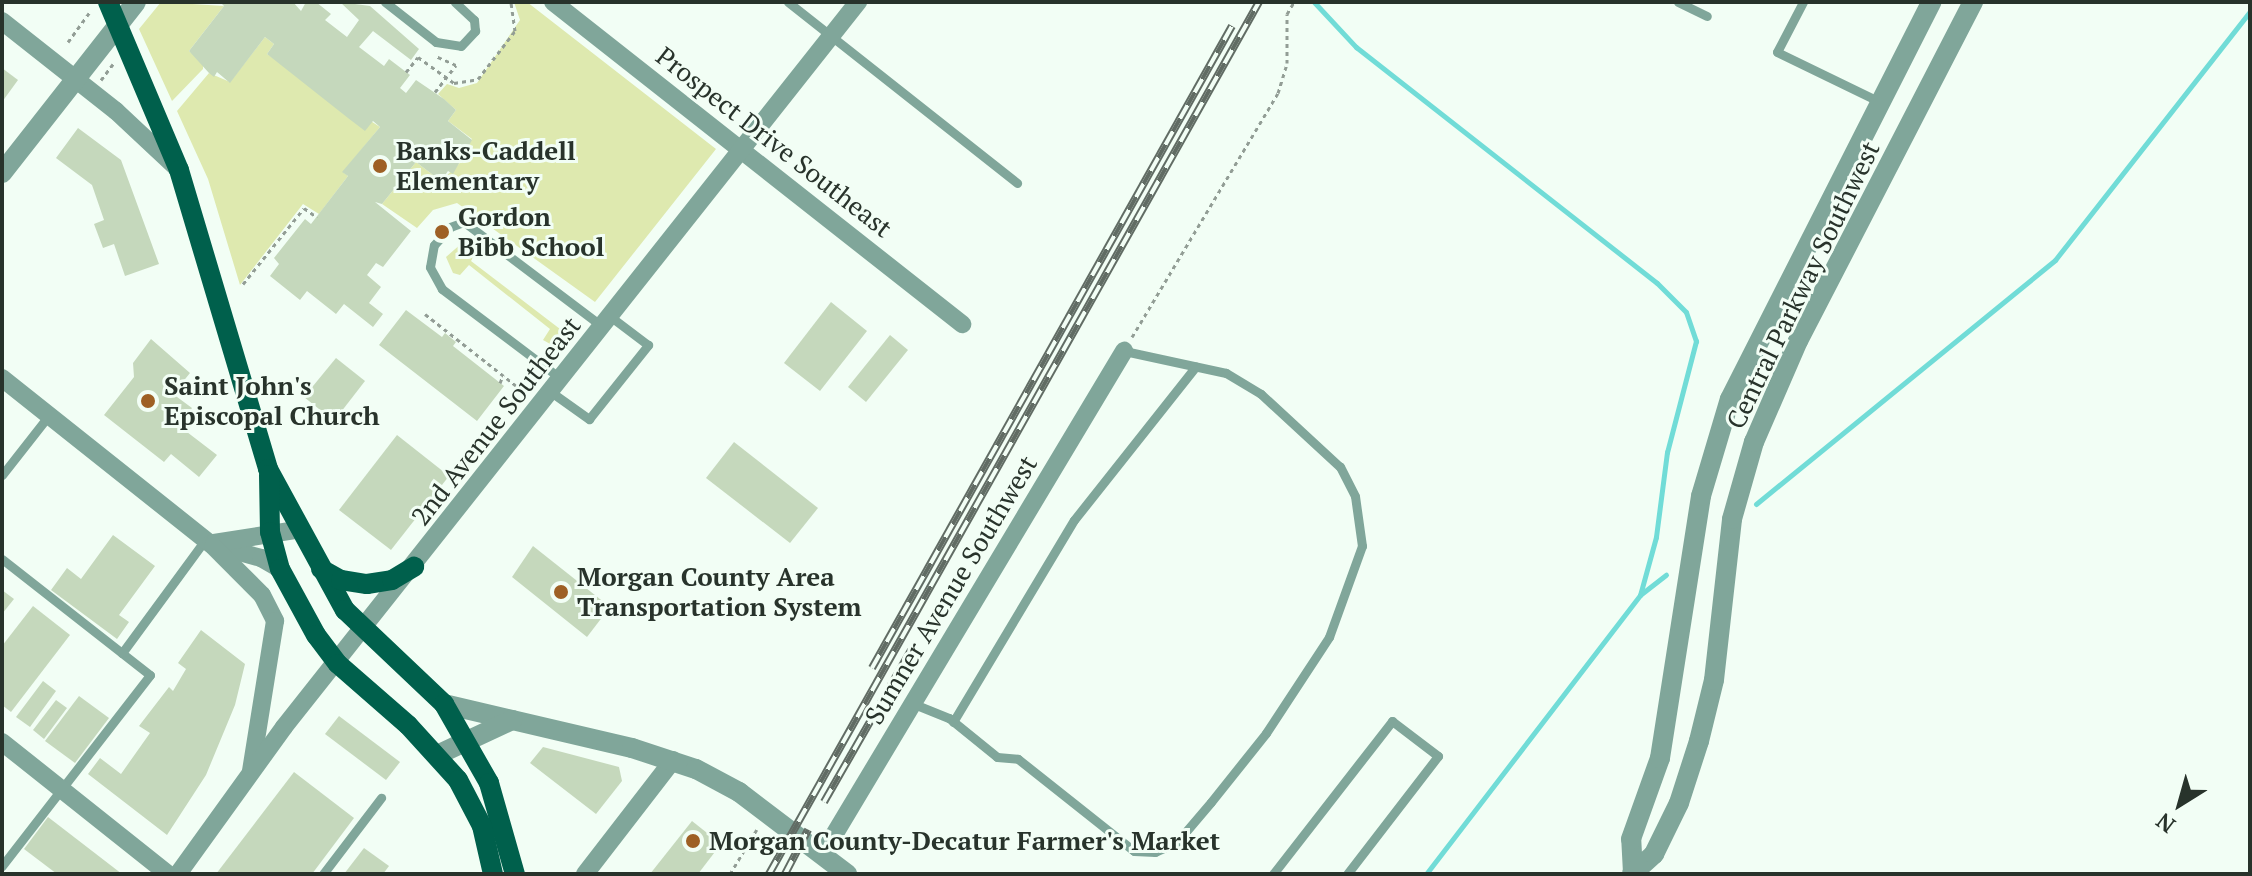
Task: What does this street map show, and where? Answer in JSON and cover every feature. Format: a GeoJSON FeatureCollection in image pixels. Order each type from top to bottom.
{"type":"FeatureCollection","features":[{"type":"Feature","properties":{"kind":"main road"},"geometry":{"type":"LineString","coordinates":[[108,2],[179,170],[268,469],[318,567],[364,631],[444,704],[499,808],[514,866]]}},
{"type":"Feature","properties":{"kind":"main road"},"geometry":{"type":"LineString","coordinates":[[268,469],[270,532],[280,569],[338,664],[437,755],[475,809],[492,867]]}},
{"type":"Feature","properties":{"kind":"main road"},"geometry":{"type":"LineString","coordinates":[[318,567],[341,580],[367,584],[392,580],[414,567]]}},
{"type":"Feature","properties":{"kind":"street"},"geometry":{"type":"LineString","coordinates":[[2,173],[136,2]]}},
{"type":"Feature","properties":{"kind":"street","name":"Prospect Drive Southeast"},"geometry":{"type":"LineString","coordinates":[[553,2],[962,324]]}},
{"type":"Feature","properties":{"kind":"street","name":"2nd Avenue Southeast"},"geometry":{"type":"LineString","coordinates":[[178,874],[250,776],[858,2]]}},
{"type":"Feature","properties":{"kind":"street","name":"Central Parkway Southwest"},"geometry":{"type":"LineString","coordinates":[[1633,874],[1631,839],[1665,733],[1697,517],[1713,447],[1750,350],[1931,2]]}},
{"type":"Feature","properties":{"kind":"street","name":"Central Parkway Southwest"},"geometry":{"type":"LineString","coordinates":[[1633,874],[1654,854],[1679,803],[1699,741],[1714,680],[1732,519],[1754,442],[1798,341],[1973,2]]}},
{"type":"Feature","properties":{"kind":"street"},"geometry":{"type":"LineString","coordinates":[[2,21],[76,79],[179,170]]}},
{"type":"Feature","properties":{"kind":"street","name":"Sumner Avenue Southwest"},"geometry":{"type":"LineString","coordinates":[[822,855],[1124,351]]}},
{"type":"Feature","properties":{"kind":"street"},"geometry":{"type":"LineString","coordinates":[[2,378],[208,542],[262,595],[275,621],[250,776]]}},
{"type":"Feature","properties":{"kind":"street"},"geometry":{"type":"LineString","coordinates":[[208,542],[301,529]]}},
{"type":"Feature","properties":{"kind":"street"},"geometry":{"type":"LineString","coordinates":[[208,542],[261,558],[280,569]]}},
{"type":"Feature","properties":{"kind":"street"},"geometry":{"type":"LineString","coordinates":[[444,704],[673,760],[718,780],[778,820],[847,874]]}},
{"type":"Feature","properties":{"kind":"street"},"geometry":{"type":"LineString","coordinates":[[437,755],[512,720]]}},
{"type":"Feature","properties":{"kind":"street"},"geometry":{"type":"LineString","coordinates":[[2,742],[168,874]]}},
{"type":"Feature","properties":{"kind":"street"},"geometry":{"type":"LineString","coordinates":[[585,874],[673,760]]}},
{"type":"Feature","properties":{"kind":"lane"},"geometry":{"type":"LineString","coordinates":[[385,2],[436,42],[461,46],[475,31],[474,20],[455,2]]}},
{"type":"Feature","properties":{"kind":"lane"},"geometry":{"type":"LineString","coordinates":[[788,2],[1017,183]]}},
{"type":"Feature","properties":{"kind":"lane"},"geometry":{"type":"LineString","coordinates":[[1678,2],[1707,16]]}},
{"type":"Feature","properties":{"kind":"lane"},"geometry":{"type":"LineString","coordinates":[[1803,2],[1777,52],[1880,102]]}},
{"type":"Feature","properties":{"kind":"lane"},"geometry":{"type":"LineString","coordinates":[[464,222],[607,322],[648,345],[589,419],[556,386],[442,289],[430,267],[434,245],[450,227],[464,222]]}},
{"type":"Feature","properties":{"kind":"lane"},"geometry":{"type":"LineString","coordinates":[[914,704],[953,722],[997,757],[1018,759],[1134,851],[1155,852],[1177,842],[1266,733],[1329,637],[1362,546],[1360,519],[1340,467],[1261,394],[1226,373],[1124,351]]}},
{"type":"Feature","properties":{"kind":"lane"},"geometry":{"type":"LineString","coordinates":[[953,722],[1074,520],[1196,366]]}},
{"type":"Feature","properties":{"kind":"lane"},"geometry":{"type":"LineString","coordinates":[[2,475],[49,415]]}},
{"type":"Feature","properties":{"kind":"lane"},"geometry":{"type":"LineString","coordinates":[[122,653],[208,542]]}},
{"type":"Feature","properties":{"kind":"lane"},"geometry":{"type":"LineString","coordinates":[[2,559],[150,675],[2,866]]}},
{"type":"Feature","properties":{"kind":"lane"},"geometry":{"type":"LineString","coordinates":[[1273,874],[1392,721],[1438,756],[1347,874]]}},
{"type":"Feature","properties":{"kind":"lane"},"geometry":{"type":"LineString","coordinates":[[323,874],[381,798]]}},
{"type":"Feature","properties":{"kind":"path"},"geometry":{"type":"LineString","coordinates":[[406,72],[418,57],[446,78],[461,84],[478,79],[515,31],[511,2]]}},
{"type":"Feature","properties":{"kind":"path"},"geometry":{"type":"LineString","coordinates":[[1124,351],[1278,93],[1287,63],[1287,14],[1294,2]]}},
{"type":"Feature","properties":{"kind":"path"},"geometry":{"type":"LineString","coordinates":[[68,42],[89,13]]}},
{"type":"Feature","properties":{"kind":"path"},"geometry":{"type":"LineString","coordinates":[[96,86],[118,58]]}},
{"type":"Feature","properties":{"kind":"path"},"geometry":{"type":"LineString","coordinates":[[435,92],[456,65]]}},
{"type":"Feature","properties":{"kind":"path"},"geometry":{"type":"LineString","coordinates":[[243,284],[304,208],[317,217]]}},
{"type":"Feature","properties":{"kind":"path"},"geometry":{"type":"LineString","coordinates":[[425,314],[524,392]]}},
{"type":"Feature","properties":{"kind":"path"},"geometry":{"type":"LineString","coordinates":[[500,383],[503,375]]}},
{"type":"Feature","properties":{"kind":"path"},"geometry":{"type":"LineString","coordinates":[[730,874],[778,820]]}},
{"type":"Feature","properties":{"kind":"green space"},"geometry":{"type":"Polygon","coordinates":[[[161,2],[224,6],[189,51],[203,62],[203,69],[172,101],[139,29],[161,2]]]}},
{"type":"Feature","properties":{"kind":"green space"},"geometry":{"type":"Polygon","coordinates":[[[514,2],[527,2],[716,149],[595,302],[457,203],[433,210],[417,228],[382,204],[416,162],[441,181],[468,155],[464,151],[472,139],[448,121],[456,110],[438,94],[447,84],[459,88],[477,83],[520,20],[514,2]]]}},
{"type":"Feature","properties":{"kind":"green space"},"geometry":{"type":"Polygon","coordinates":[[[265,37],[274,44],[267,54],[380,127],[343,172],[348,176],[319,214],[303,204],[240,285],[208,179],[177,111],[209,73],[230,82],[265,37]]]}},
{"type":"Feature","properties":{"kind":"green space"},"geometry":{"type":"Polygon","coordinates":[[[462,243],[479,247],[471,261],[560,329],[572,319],[573,335],[561,350],[543,340],[550,329],[469,265],[460,275],[453,273],[446,257],[462,243]]]}},
{"type":"Feature","properties":{"kind":"building","name":"Banks-Caddell Elementary"},"geometry":{"type":"Polygon","coordinates":[[[220,2],[293,2],[301,11],[306,2],[316,2],[331,14],[325,20],[347,37],[359,20],[340,2],[370,6],[419,49],[411,60],[373,31],[359,47],[384,66],[389,59],[410,75],[400,88],[406,93],[416,80],[444,99],[456,110],[448,121],[472,140],[453,174],[448,171],[441,181],[416,162],[382,204],[375,202],[411,231],[383,267],[376,263],[367,275],[381,287],[369,303],[383,314],[373,327],[344,304],[336,314],[307,291],[300,300],[270,276],[279,264],[274,258],[305,219],[311,224],[348,176],[342,172],[380,127],[373,121],[365,131],[348,118],[267,54],[274,44],[265,37],[230,83],[217,72],[214,77],[189,51],[224,6],[220,2]]]}},
{"type":"Feature","properties":{"kind":"building"},"geometry":{"type":"Polygon","coordinates":[[[2,68],[18,80],[2,102],[2,68]]]}},
{"type":"Feature","properties":{"kind":"building"},"geometry":{"type":"Polygon","coordinates":[[[78,128],[121,160],[159,264],[125,276],[114,244],[103,248],[94,224],[104,220],[92,185],[56,158],[78,128]]]}},
{"type":"Feature","properties":{"kind":"building"},"geometry":{"type":"Polygon","coordinates":[[[831,302],[867,331],[820,391],[784,363],[831,302]]]}},
{"type":"Feature","properties":{"kind":"building"},"geometry":{"type":"Polygon","coordinates":[[[406,310],[442,337],[445,333],[456,342],[453,346],[504,386],[477,421],[379,345],[406,310]]]}},
{"type":"Feature","properties":{"kind":"building"},"geometry":{"type":"Polygon","coordinates":[[[890,335],[908,350],[866,402],[848,387],[890,335]]]}},
{"type":"Feature","properties":{"kind":"building","name":"Saint John's Episcopal Church"},"geometry":{"type":"Polygon","coordinates":[[[151,339],[190,373],[173,394],[192,408],[185,418],[192,425],[187,432],[217,455],[199,477],[171,454],[164,462],[104,415],[134,377],[133,363],[151,339]]]}},
{"type":"Feature","properties":{"kind":"building"},"geometry":{"type":"Polygon","coordinates":[[[336,358],[365,381],[334,421],[304,397],[336,358]]]}},
{"type":"Feature","properties":{"kind":"building"},"geometry":{"type":"Polygon","coordinates":[[[397,435],[449,476],[391,550],[339,510],[397,435]]]}},
{"type":"Feature","properties":{"kind":"building"},"geometry":{"type":"Polygon","coordinates":[[[734,442],[818,508],[790,543],[706,478],[734,442]]]}},
{"type":"Feature","properties":{"kind":"building"},"geometry":{"type":"Polygon","coordinates":[[[113,535],[155,566],[119,615],[129,622],[117,639],[51,590],[67,568],[81,579],[113,535]]]}},
{"type":"Feature","properties":{"kind":"building","name":"Morgan County Area Transportation System"},"geometry":{"type":"Polygon","coordinates":[[[533,546],[610,607],[587,637],[512,577],[533,546]]]}},
{"type":"Feature","properties":{"kind":"building"},"geometry":{"type":"Polygon","coordinates":[[[2,590],[14,599],[2,614],[2,590]]]}},
{"type":"Feature","properties":{"kind":"building"},"geometry":{"type":"Polygon","coordinates":[[[33,606],[70,635],[11,712],[2,705],[2,646],[33,606]]]}},
{"type":"Feature","properties":{"kind":"building"},"geometry":{"type":"Polygon","coordinates":[[[201,630],[245,664],[235,705],[206,775],[167,835],[88,774],[100,758],[121,774],[150,733],[139,726],[169,687],[173,691],[186,669],[178,663],[201,630]]]}},
{"type":"Feature","properties":{"kind":"building"},"geometry":{"type":"Polygon","coordinates":[[[43,681],[56,691],[30,727],[16,717],[43,681]]]}},
{"type":"Feature","properties":{"kind":"building"},"geometry":{"type":"Polygon","coordinates":[[[79,696],[109,718],[75,763],[45,741],[79,696]]]}},
{"type":"Feature","properties":{"kind":"building"},"geometry":{"type":"Polygon","coordinates":[[[56,700],[67,708],[44,739],[33,730],[56,700]]]}},
{"type":"Feature","properties":{"kind":"building"},"geometry":{"type":"Polygon","coordinates":[[[339,716],[400,762],[386,780],[325,734],[339,716]]]}},
{"type":"Feature","properties":{"kind":"building"},"geometry":{"type":"Polygon","coordinates":[[[543,747],[619,767],[622,781],[596,814],[530,763],[543,747]]]}},
{"type":"Feature","properties":{"kind":"building"},"geometry":{"type":"Polygon","coordinates":[[[294,772],[354,818],[312,874],[216,874],[294,772]]]}},
{"type":"Feature","properties":{"kind":"building"},"geometry":{"type":"Polygon","coordinates":[[[48,817],[122,874],[57,874],[24,849],[48,817]]]}},
{"type":"Feature","properties":{"kind":"building"},"geometry":{"type":"Polygon","coordinates":[[[692,821],[721,844],[698,874],[650,874],[692,821]]]}},
{"type":"Feature","properties":{"kind":"building"},"geometry":{"type":"Polygon","coordinates":[[[364,848],[389,866],[383,874],[344,874],[364,848]]]}},
{"type":"Feature","properties":{"kind":"waterway"},"geometry":{"type":"LineString","coordinates":[[1314,2],[1356,47],[1657,283],[1686,312],[1696,341],[1667,452],[1656,537],[1640,595]]}},
{"type":"Feature","properties":{"kind":"waterway"},"geometry":{"type":"LineString","coordinates":[[1756,504],[2055,260],[2250,11]]}},
{"type":"Feature","properties":{"kind":"waterway"},"geometry":{"type":"LineString","coordinates":[[1426,874],[1640,595],[1666,575]]}},
{"type":"Feature","properties":{"kind":"railway"},"geometry":{"type":"LineString","coordinates":[[769,874],[1259,2]]}},
{"type":"Feature","properties":{"kind":"railway"},"geometry":{"type":"LineString","coordinates":[[872,668],[1232,26]]}},
{"type":"Feature","properties":{"kind":"railway"},"geometry":{"type":"LineString","coordinates":[[824,802],[911,650]]}},
{"type":"Feature","properties":{"kind":"railway"},"geometry":{"type":"LineString","coordinates":[[785,874],[808,830]]}},
{"type":"Feature","properties":{"kind":"place","name":"Banks-Caddell Elementary"},"geometry":{"type":"Point","coordinates":[380,166]}},
{"type":"Feature","properties":{"kind":"place","name":"Gordon Bibb School"},"geometry":{"type":"Point","coordinates":[442,232]}},
{"type":"Feature","properties":{"kind":"place","name":"Saint John's Episcopal Church"},"geometry":{"type":"Point","coordinates":[148,401]}},
{"type":"Feature","properties":{"kind":"place","name":"Morgan County Area Transportation System"},"geometry":{"type":"Point","coordinates":[561,592]}},
{"type":"Feature","properties":{"kind":"place","name":"Morgan County-Decatur Farmer's Market"},"geometry":{"type":"Point","coordinates":[693,841]}}]}
